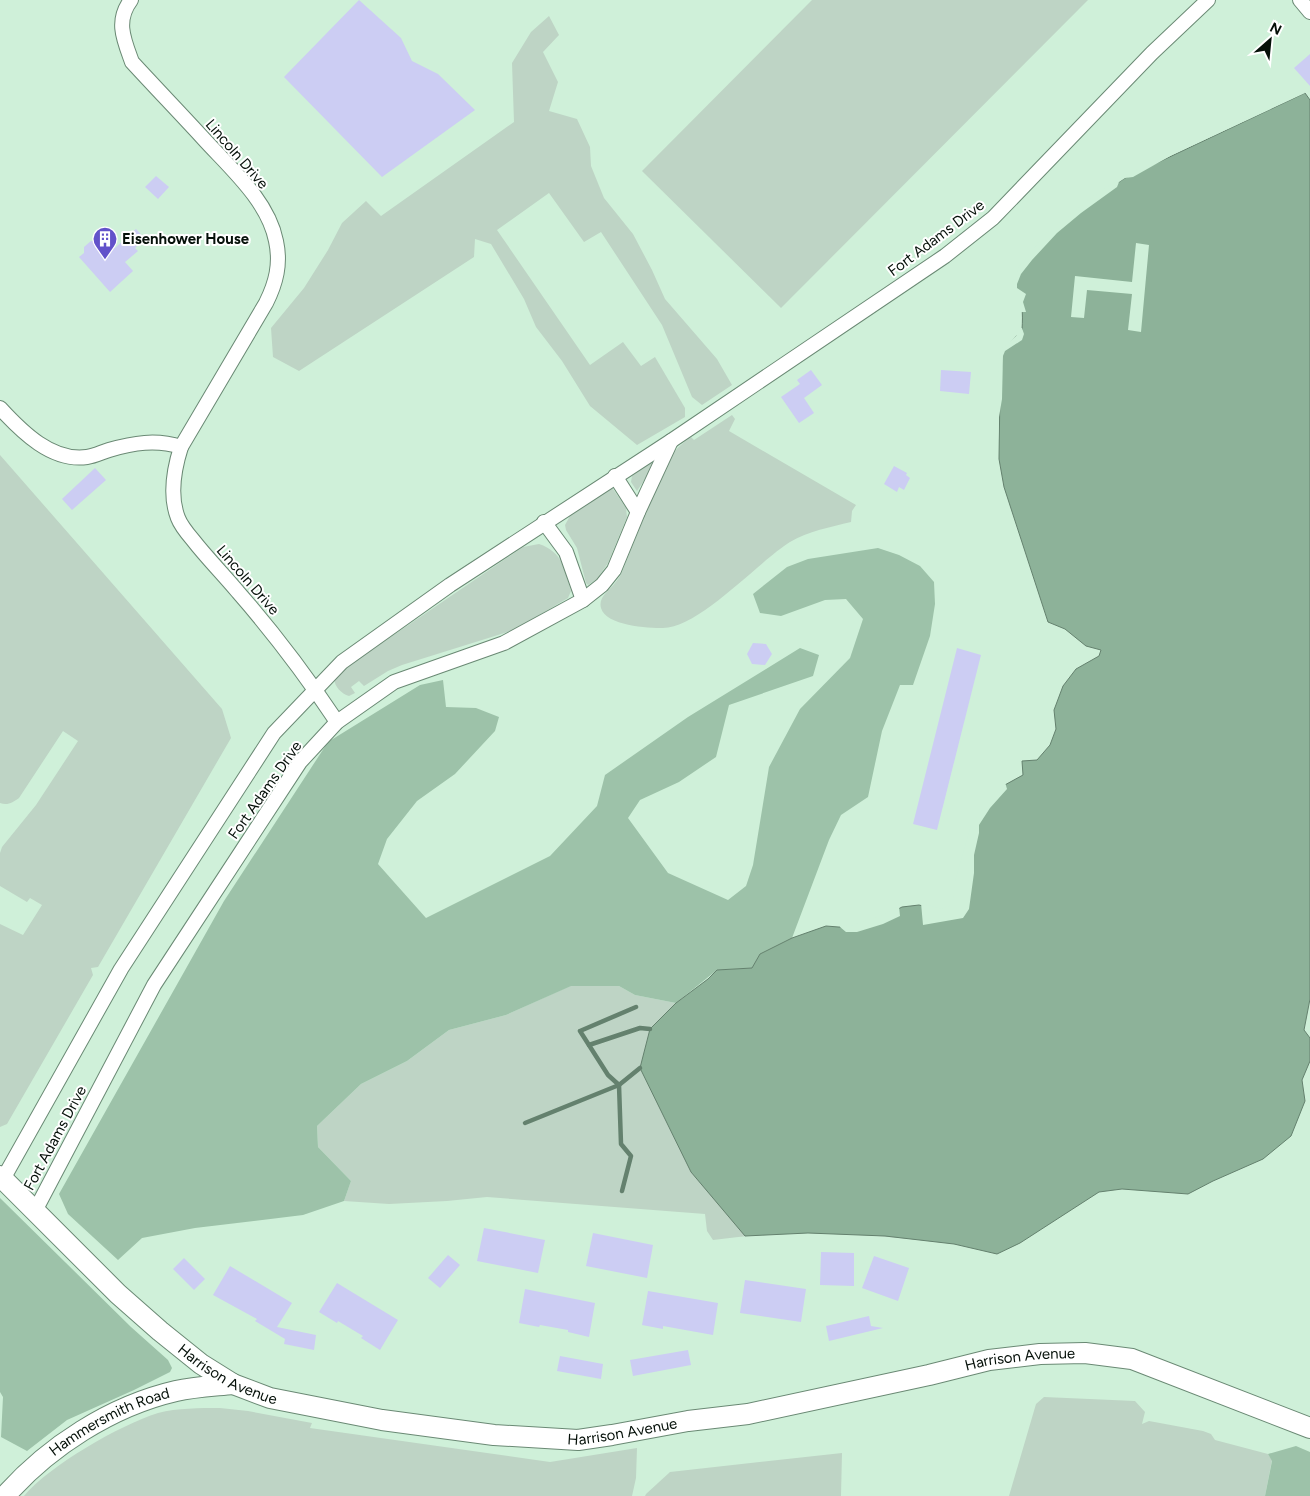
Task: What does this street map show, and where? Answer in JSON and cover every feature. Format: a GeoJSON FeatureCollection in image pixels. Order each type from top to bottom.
{"type":"FeatureCollection","features":[{"type":"Feature","properties":{"kind":"main road","name":"Harrison Avenue"},"geometry":{"type":"LineString","coordinates":[[2,1177],[118,1294],[201,1364],[233,1384],[270,1398],[382,1420],[494,1435],[578,1440],[612,1436],[688,1421],[748,1414],[929,1375],[989,1360],[1040,1354],[1085,1353],[1132,1360],[1310,1428]]}},
{"type":"Feature","properties":{"kind":"main road","name":"Hammersmith Road"},"geometry":{"type":"LineString","coordinates":[[5,1496],[47,1454],[103,1419],[136,1404],[175,1391],[233,1384]]}},
{"type":"Feature","properties":{"kind":"street","name":"Lincoln Drive"},"geometry":{"type":"LineString","coordinates":[[131,0],[125,8],[121,22],[125,43],[132,62],[242,180],[267,215],[276,240],[279,258],[278,272],[266,303],[181,447],[175,468],[173,488],[177,516],[207,558],[270,631],[337,722]]}},
{"type":"Feature","properties":{"kind":"street","name":"Fort Adams Drive"},"geometry":{"type":"LineString","coordinates":[[2,1177],[121,969],[274,734],[342,662],[450,584],[671,441],[946,256],[993,218],[1152,53],[1208,0]]}},
{"type":"Feature","properties":{"kind":"street"},"geometry":{"type":"LineString","coordinates":[[1300,0],[1310,12]]}},
{"type":"Feature","properties":{"kind":"street"},"geometry":{"type":"LineString","coordinates":[[0,408],[38,443],[47,449],[66,456],[86,457],[124,446],[157,442],[165,442],[181,447]]}},
{"type":"Feature","properties":{"kind":"street","name":"Fort Adams Drive"},"geometry":{"type":"LineString","coordinates":[[35,1211],[154,986],[300,762],[337,722],[394,682],[504,643],[583,600],[602,585],[614,570],[671,441]]}},
{"type":"Feature","properties":{"kind":"street"},"geometry":{"type":"LineString","coordinates":[[615,476],[638,512]]}},
{"type":"Feature","properties":{"kind":"street"},"geometry":{"type":"LineString","coordinates":[[544,522],[566,552],[583,600]]}},
{"type":"Feature","properties":{"kind":"shaded area"},"geometry":{"type":"Polygon","coordinates":[[[812,0],[1088,0],[781,308],[642,171],[812,0]]]}},
{"type":"Feature","properties":{"kind":"shaded area"},"geometry":{"type":"Polygon","coordinates":[[[549,16],[559,35],[543,52],[558,82],[549,111],[577,119],[590,147],[591,166],[604,198],[633,234],[665,299],[717,359],[732,385],[702,405],[692,397],[662,325],[601,232],[584,242],[549,193],[497,230],[590,365],[623,342],[641,366],[655,357],[685,408],[685,417],[637,445],[590,406],[562,361],[536,327],[524,299],[491,244],[475,239],[474,257],[299,371],[273,357],[271,328],[304,288],[328,250],[342,223],[366,201],[381,216],[514,122],[512,63],[531,32],[549,16]]]}},
{"type":"Feature","properties":{"kind":"shaded area"},"geometry":{"type":"Polygon","coordinates":[[[1305,93],[1310,100],[1310,999],[1304,1030],[1310,1038],[1310,1061],[1302,1080],[1305,1101],[1291,1136],[1263,1159],[1188,1194],[1122,1189],[1099,1192],[1020,1243],[997,1254],[954,1244],[885,1236],[808,1233],[745,1236],[691,1172],[640,1068],[650,1029],[676,1003],[717,970],[752,968],[760,954],[792,938],[826,926],[851,928],[883,917],[902,907],[919,905],[942,911],[956,905],[973,826],[1003,786],[1023,775],[1022,761],[1037,760],[1050,745],[1056,729],[1054,710],[1063,686],[1076,669],[1099,656],[1101,650],[1086,646],[1065,629],[1048,622],[1004,487],[999,459],[1000,389],[1003,350],[1022,330],[1022,307],[1014,286],[1021,269],[1046,237],[1097,197],[1125,178],[1305,93]]]}},
{"type":"Feature","properties":{"kind":"shaded area"},"geometry":{"type":"Polygon","coordinates":[[[732,415],[735,419],[729,431],[856,505],[852,511],[851,522],[812,532],[790,542],[711,606],[677,625],[663,628],[648,627],[628,625],[611,619],[604,614],[600,604],[601,601],[621,573],[670,457],[691,437],[694,440],[732,415]]]}},
{"type":"Feature","properties":{"kind":"shaded area"},"geometry":{"type":"Polygon","coordinates":[[[0,455],[222,709],[231,738],[98,967],[91,968],[93,975],[7,1124],[0,1127],[0,924],[23,935],[42,905],[30,898],[27,902],[0,886],[0,853],[2,847],[36,805],[78,741],[63,731],[19,798],[8,804],[0,803],[0,455]]]}},
{"type":"Feature","properties":{"kind":"shaded area"},"geometry":{"type":"Polygon","coordinates":[[[656,460],[637,491],[631,482],[632,476],[656,460]]]}},
{"type":"Feature","properties":{"kind":"shaded area"},"geometry":{"type":"Polygon","coordinates":[[[613,489],[626,508],[627,517],[608,563],[597,579],[588,585],[577,548],[565,525],[570,516],[613,489]]]}},
{"type":"Feature","properties":{"kind":"shaded area"},"geometry":{"type":"Polygon","coordinates":[[[539,544],[547,547],[561,562],[571,591],[568,598],[514,630],[402,665],[388,671],[364,686],[359,681],[351,687],[355,693],[349,696],[338,688],[334,678],[335,675],[523,547],[539,544]]]}},
{"type":"Feature","properties":{"kind":"shaded area"},"geometry":{"type":"Polygon","coordinates":[[[878,548],[899,555],[920,566],[934,582],[935,604],[930,636],[913,685],[900,685],[882,731],[868,797],[841,815],[829,840],[792,938],[760,954],[752,968],[717,970],[676,1003],[635,995],[619,986],[571,986],[506,1015],[449,1030],[407,1061],[361,1084],[317,1126],[318,1147],[351,1181],[344,1201],[303,1215],[195,1228],[142,1238],[118,1260],[68,1214],[59,1194],[224,901],[328,742],[420,685],[443,680],[446,707],[476,708],[499,717],[495,731],[455,774],[417,801],[387,839],[378,864],[426,918],[550,856],[597,806],[605,775],[688,717],[800,648],[819,655],[813,676],[729,705],[716,757],[679,782],[640,800],[628,818],[668,873],[728,900],[746,886],[753,865],[769,767],[800,709],[850,658],[863,619],[846,599],[825,600],[781,616],[760,613],[753,594],[787,567],[808,559],[878,548]]]}},
{"type":"Feature","properties":{"kind":"shaded area"},"geometry":{"type":"Polygon","coordinates":[[[792,938],[802,979],[954,1244],[881,1236],[826,1233],[772,1234],[713,1240],[707,1231],[705,1214],[487,1197],[389,1204],[344,1201],[351,1181],[318,1147],[317,1126],[361,1084],[407,1061],[449,1030],[506,1015],[570,986],[619,986],[635,995],[676,1003],[717,970],[760,954],[792,938]]]}},
{"type":"Feature","properties":{"kind":"shaded area"},"geometry":{"type":"Polygon","coordinates":[[[0,1198],[131,1327],[168,1360],[172,1368],[170,1372],[134,1390],[67,1420],[27,1451],[1,1437],[3,1397],[0,1392],[0,1198]]]}},
{"type":"Feature","properties":{"kind":"shaded area"},"geometry":{"type":"Polygon","coordinates":[[[1044,1397],[1135,1401],[1145,1412],[1142,1424],[1149,1421],[1203,1431],[1211,1434],[1215,1440],[1268,1454],[1272,1460],[1265,1496],[1009,1496],[1036,1404],[1044,1397]]]}},
{"type":"Feature","properties":{"kind":"shaded area"},"geometry":{"type":"Polygon","coordinates":[[[220,1408],[248,1411],[312,1423],[310,1428],[550,1462],[637,1448],[636,1478],[632,1496],[24,1496],[51,1472],[86,1447],[142,1419],[166,1411],[220,1408]]]}},
{"type":"Feature","properties":{"kind":"shaded area"},"geometry":{"type":"Polygon","coordinates":[[[1296,1446],[1310,1452],[1310,1496],[1265,1496],[1272,1461],[1268,1454],[1296,1446]]]}},
{"type":"Feature","properties":{"kind":"shaded area"},"geometry":{"type":"Polygon","coordinates":[[[842,1453],[841,1496],[645,1496],[670,1472],[842,1453]]]}},
{"type":"Feature","properties":{"kind":"pier"},"geometry":{"type":"Polygon","coordinates":[[[1304,91],[1305,93],[1172,155],[1133,177],[1125,178],[1119,182],[1117,187],[1057,233],[1032,260],[1021,274],[1017,284],[1017,288],[1026,294],[1023,302],[1026,312],[1021,312],[1014,305],[1017,295],[1011,286],[1019,267],[1044,235],[1095,195],[1124,176],[1304,91]]]}},
{"type":"Feature","properties":{"kind":"pier"},"geometry":{"type":"Polygon","coordinates":[[[1136,243],[1149,245],[1141,332],[1128,330],[1132,294],[1087,290],[1084,318],[1071,317],[1075,276],[1132,282],[1136,243]]]}},
{"type":"Feature","properties":{"kind":"pier"},"geometry":{"type":"Polygon","coordinates":[[[1020,328],[1022,328],[1024,334],[1022,340],[1005,351],[1003,356],[997,465],[997,389],[1000,350],[1016,336],[1020,328]]]}},
{"type":"Feature","properties":{"kind":"pier"},"geometry":{"type":"Polygon","coordinates":[[[1005,782],[1007,789],[990,808],[979,825],[969,909],[963,918],[923,925],[921,903],[942,909],[953,904],[955,881],[971,825],[1001,784],[1005,782]]]}},
{"type":"Feature","properties":{"kind":"pier"},"geometry":{"type":"Polygon","coordinates":[[[899,906],[900,916],[883,924],[857,932],[846,932],[840,927],[840,925],[851,926],[882,915],[899,906]]]}},
{"type":"Feature","properties":{"kind":"building"},"geometry":{"type":"Polygon","coordinates":[[[359,0],[401,38],[412,61],[438,74],[475,110],[382,177],[284,77],[359,0]]]}},
{"type":"Feature","properties":{"kind":"building"},"geometry":{"type":"Polygon","coordinates":[[[1310,54],[1310,86],[1294,68],[1310,54]]]}},
{"type":"Feature","properties":{"kind":"building"},"geometry":{"type":"Polygon","coordinates":[[[156,176],[169,187],[158,199],[145,187],[156,176]]]}},
{"type":"Feature","properties":{"kind":"building","name":"Eisenhower House"},"geometry":{"type":"Polygon","coordinates":[[[136,229],[145,239],[135,248],[138,251],[125,262],[133,271],[110,292],[79,257],[84,253],[84,247],[103,235],[115,248],[136,229]]]}},
{"type":"Feature","properties":{"kind":"building"},"geometry":{"type":"Polygon","coordinates":[[[811,370],[822,385],[804,398],[814,413],[799,423],[781,397],[800,384],[797,380],[811,370]]]}},
{"type":"Feature","properties":{"kind":"building"},"geometry":{"type":"Polygon","coordinates":[[[941,370],[971,372],[969,394],[940,391],[941,370]]]}},
{"type":"Feature","properties":{"kind":"building"},"geometry":{"type":"Polygon","coordinates":[[[894,466],[907,473],[906,475],[910,478],[904,490],[899,487],[897,492],[884,484],[894,466]]]}},
{"type":"Feature","properties":{"kind":"building"},"geometry":{"type":"Polygon","coordinates":[[[95,468],[106,480],[72,510],[62,499],[95,468]]]}},
{"type":"Feature","properties":{"kind":"building"},"geometry":{"type":"Polygon","coordinates":[[[753,643],[766,644],[772,654],[765,665],[752,664],[747,654],[753,643]]]}},
{"type":"Feature","properties":{"kind":"building"},"geometry":{"type":"Polygon","coordinates":[[[957,648],[981,655],[937,830],[913,824],[957,648]]]}},
{"type":"Feature","properties":{"kind":"building"},"geometry":{"type":"Polygon","coordinates":[[[484,1228],[545,1240],[538,1273],[477,1261],[484,1228]]]}},
{"type":"Feature","properties":{"kind":"building"},"geometry":{"type":"Polygon","coordinates":[[[593,1233],[653,1245],[647,1278],[586,1266],[593,1233]]]}},
{"type":"Feature","properties":{"kind":"building"},"geometry":{"type":"Polygon","coordinates":[[[821,1252],[854,1253],[854,1286],[820,1285],[821,1252]]]}},
{"type":"Feature","properties":{"kind":"building"},"geometry":{"type":"Polygon","coordinates":[[[448,1255],[460,1265],[440,1288],[428,1278],[448,1255]]]}},
{"type":"Feature","properties":{"kind":"building"},"geometry":{"type":"Polygon","coordinates":[[[874,1256],[909,1268],[898,1301],[862,1288],[874,1256]]]}},
{"type":"Feature","properties":{"kind":"building"},"geometry":{"type":"Polygon","coordinates":[[[184,1258],[205,1279],[194,1290],[173,1269],[184,1258]]]}},
{"type":"Feature","properties":{"kind":"building"},"geometry":{"type":"Polygon","coordinates":[[[230,1266],[292,1303],[277,1327],[316,1335],[314,1350],[284,1344],[285,1339],[255,1321],[257,1319],[213,1295],[230,1266]]]}},
{"type":"Feature","properties":{"kind":"building"},"geometry":{"type":"Polygon","coordinates":[[[745,1280],[806,1289],[801,1322],[740,1313],[745,1280]]]}},
{"type":"Feature","properties":{"kind":"building"},"geometry":{"type":"Polygon","coordinates":[[[337,1283],[398,1320],[380,1350],[361,1338],[363,1336],[319,1312],[337,1283]]]}},
{"type":"Feature","properties":{"kind":"building"},"geometry":{"type":"Polygon","coordinates":[[[525,1289],[595,1303],[589,1337],[568,1332],[568,1330],[519,1323],[525,1289]]]}},
{"type":"Feature","properties":{"kind":"building"},"geometry":{"type":"Polygon","coordinates":[[[648,1291],[718,1303],[713,1335],[663,1326],[663,1329],[642,1325],[648,1291]]]}},
{"type":"Feature","properties":{"kind":"building"},"geometry":{"type":"Polygon","coordinates":[[[869,1316],[871,1326],[883,1328],[829,1341],[826,1326],[869,1316]]]}},
{"type":"Feature","properties":{"kind":"building"},"geometry":{"type":"Polygon","coordinates":[[[688,1350],[691,1365],[633,1376],[630,1360],[688,1350]]]}},
{"type":"Feature","properties":{"kind":"building"},"geometry":{"type":"Polygon","coordinates":[[[560,1356],[603,1364],[601,1379],[557,1371],[560,1356]]]}},
{"type":"Feature","properties":{"kind":"waterway"},"geometry":{"type":"LineString","coordinates":[[622,1191],[631,1156],[621,1144],[619,1085],[608,1075],[580,1031],[636,1007]]}},
{"type":"Feature","properties":{"kind":"waterway"},"geometry":{"type":"LineString","coordinates":[[589,1045],[640,1028],[650,1029]]}},
{"type":"Feature","properties":{"kind":"waterway"},"geometry":{"type":"LineString","coordinates":[[525,1123],[619,1085],[640,1068]]}},
{"type":"Feature","properties":{"kind":"place","name":"Eisenhower House"},"geometry":{"type":"Point","coordinates":[105,260]}}]}
